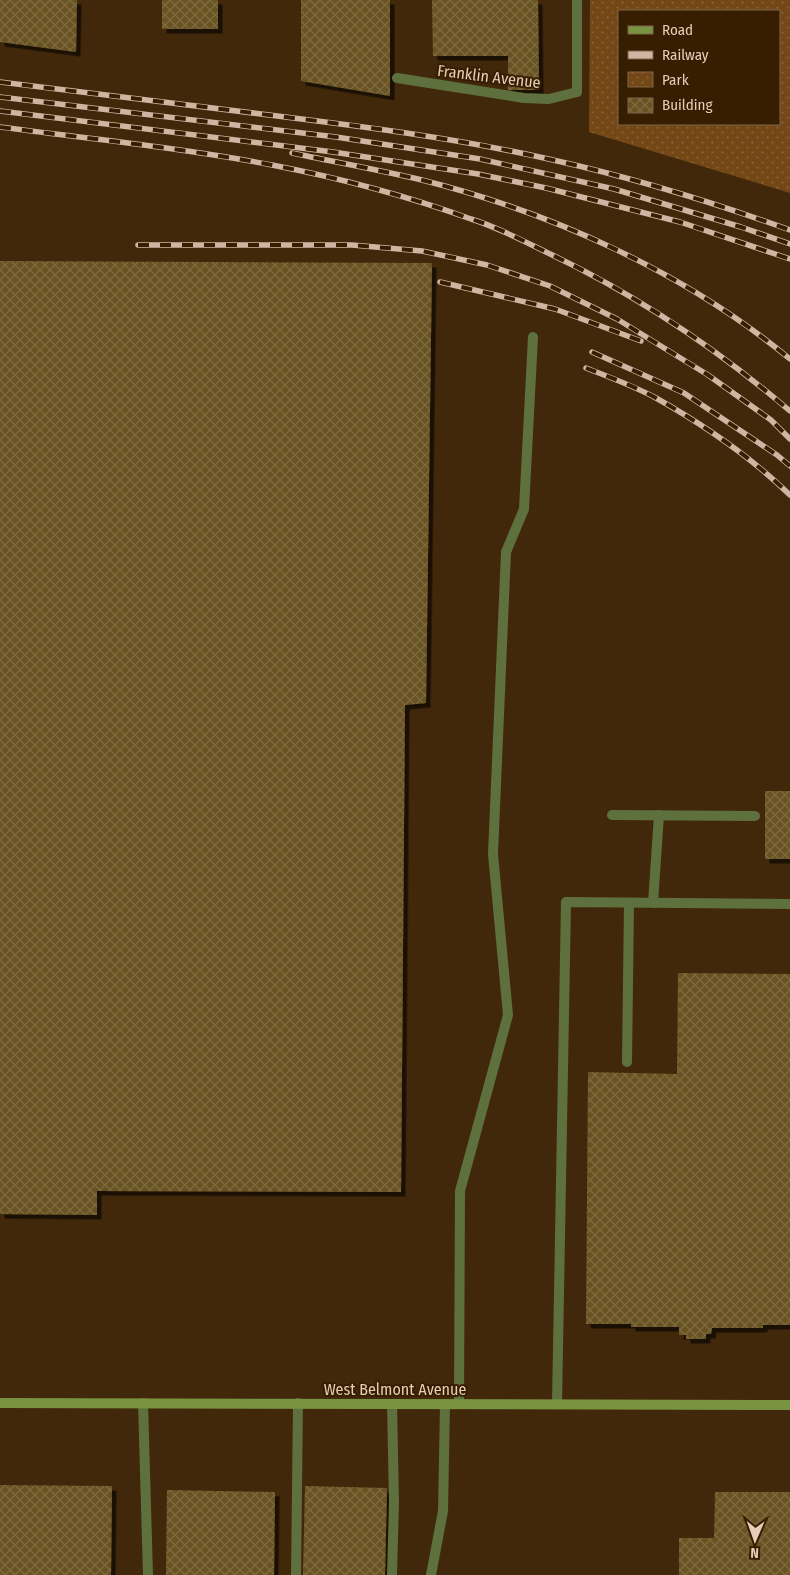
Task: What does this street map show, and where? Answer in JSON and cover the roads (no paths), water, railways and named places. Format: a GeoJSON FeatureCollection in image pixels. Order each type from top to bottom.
{"type":"FeatureCollection","features":[{"type":"Feature","properties":{"kind":"main road","name":"West Belmont Avenue"},"geometry":{"type":"LineString","coordinates":[[0,1403],[790,1405]]}},
{"type":"Feature","properties":{"kind":"street","name":"Franklin Avenue"},"geometry":{"type":"LineString","coordinates":[[397,78],[524,98],[549,99],[577,92],[578,0]]}},
{"type":"Feature","properties":{"kind":"street"},"geometry":{"type":"LineString","coordinates":[[459,1404],[460,1191],[508,1015],[494,854],[506,552],[524,509],[533,337]]}},
{"type":"Feature","properties":{"kind":"street"},"geometry":{"type":"LineString","coordinates":[[612,815],[755,816]]}},
{"type":"Feature","properties":{"kind":"street"},"geometry":{"type":"LineString","coordinates":[[653,903],[659,815]]}},
{"type":"Feature","properties":{"kind":"street"},"geometry":{"type":"LineString","coordinates":[[557,1404],[566,902],[790,904]]}},
{"type":"Feature","properties":{"kind":"street"},"geometry":{"type":"LineString","coordinates":[[627,1062],[629,903]]}},
{"type":"Feature","properties":{"kind":"street"},"geometry":{"type":"LineString","coordinates":[[143,1403],[148,1575]]}},
{"type":"Feature","properties":{"kind":"street"},"geometry":{"type":"LineString","coordinates":[[296,1575],[298,1403]]}},
{"type":"Feature","properties":{"kind":"street"},"geometry":{"type":"LineString","coordinates":[[392,1404],[394,1502],[392,1575]]}},
{"type":"Feature","properties":{"kind":"street"},"geometry":{"type":"LineString","coordinates":[[431,1575],[443,1511],[445,1404]]}},
{"type":"Feature","properties":{"kind":"railway"},"geometry":{"type":"LineString","coordinates":[[0,82],[334,123],[481,145],[583,167],[643,183],[702,200],[790,230]]}},
{"type":"Feature","properties":{"kind":"railway"},"geometry":{"type":"LineString","coordinates":[[0,97],[336,137],[480,159],[614,189],[741,227],[790,244]]}},
{"type":"Feature","properties":{"kind":"railway"},"geometry":{"type":"LineString","coordinates":[[0,111],[333,152],[478,174],[546,188],[680,222],[790,259]]}},
{"type":"Feature","properties":{"kind":"railway"},"geometry":{"type":"LineString","coordinates":[[0,127],[170,149],[272,165],[373,188],[481,222],[579,268],[643,304],[733,365],[790,411]]}},
{"type":"Feature","properties":{"kind":"railway"},"geometry":{"type":"LineString","coordinates":[[292,153],[422,180],[471,194],[569,228],[662,273],[707,299],[750,328],[790,359]]}},
{"type":"Feature","properties":{"kind":"railway"},"geometry":{"type":"LineString","coordinates":[[138,245],[352,245],[422,251],[487,265],[550,286],[617,319],[708,375],[771,420],[790,439]]}},
{"type":"Feature","properties":{"kind":"railway"},"geometry":{"type":"LineString","coordinates":[[440,282],[555,309],[641,341]]}},
{"type":"Feature","properties":{"kind":"railway"},"geometry":{"type":"LineString","coordinates":[[592,352],[684,393],[777,455],[790,466]]}},
{"type":"Feature","properties":{"kind":"railway"},"geometry":{"type":"LineString","coordinates":[[586,368],[648,394],[692,419],[743,455],[790,495]]}}]}
